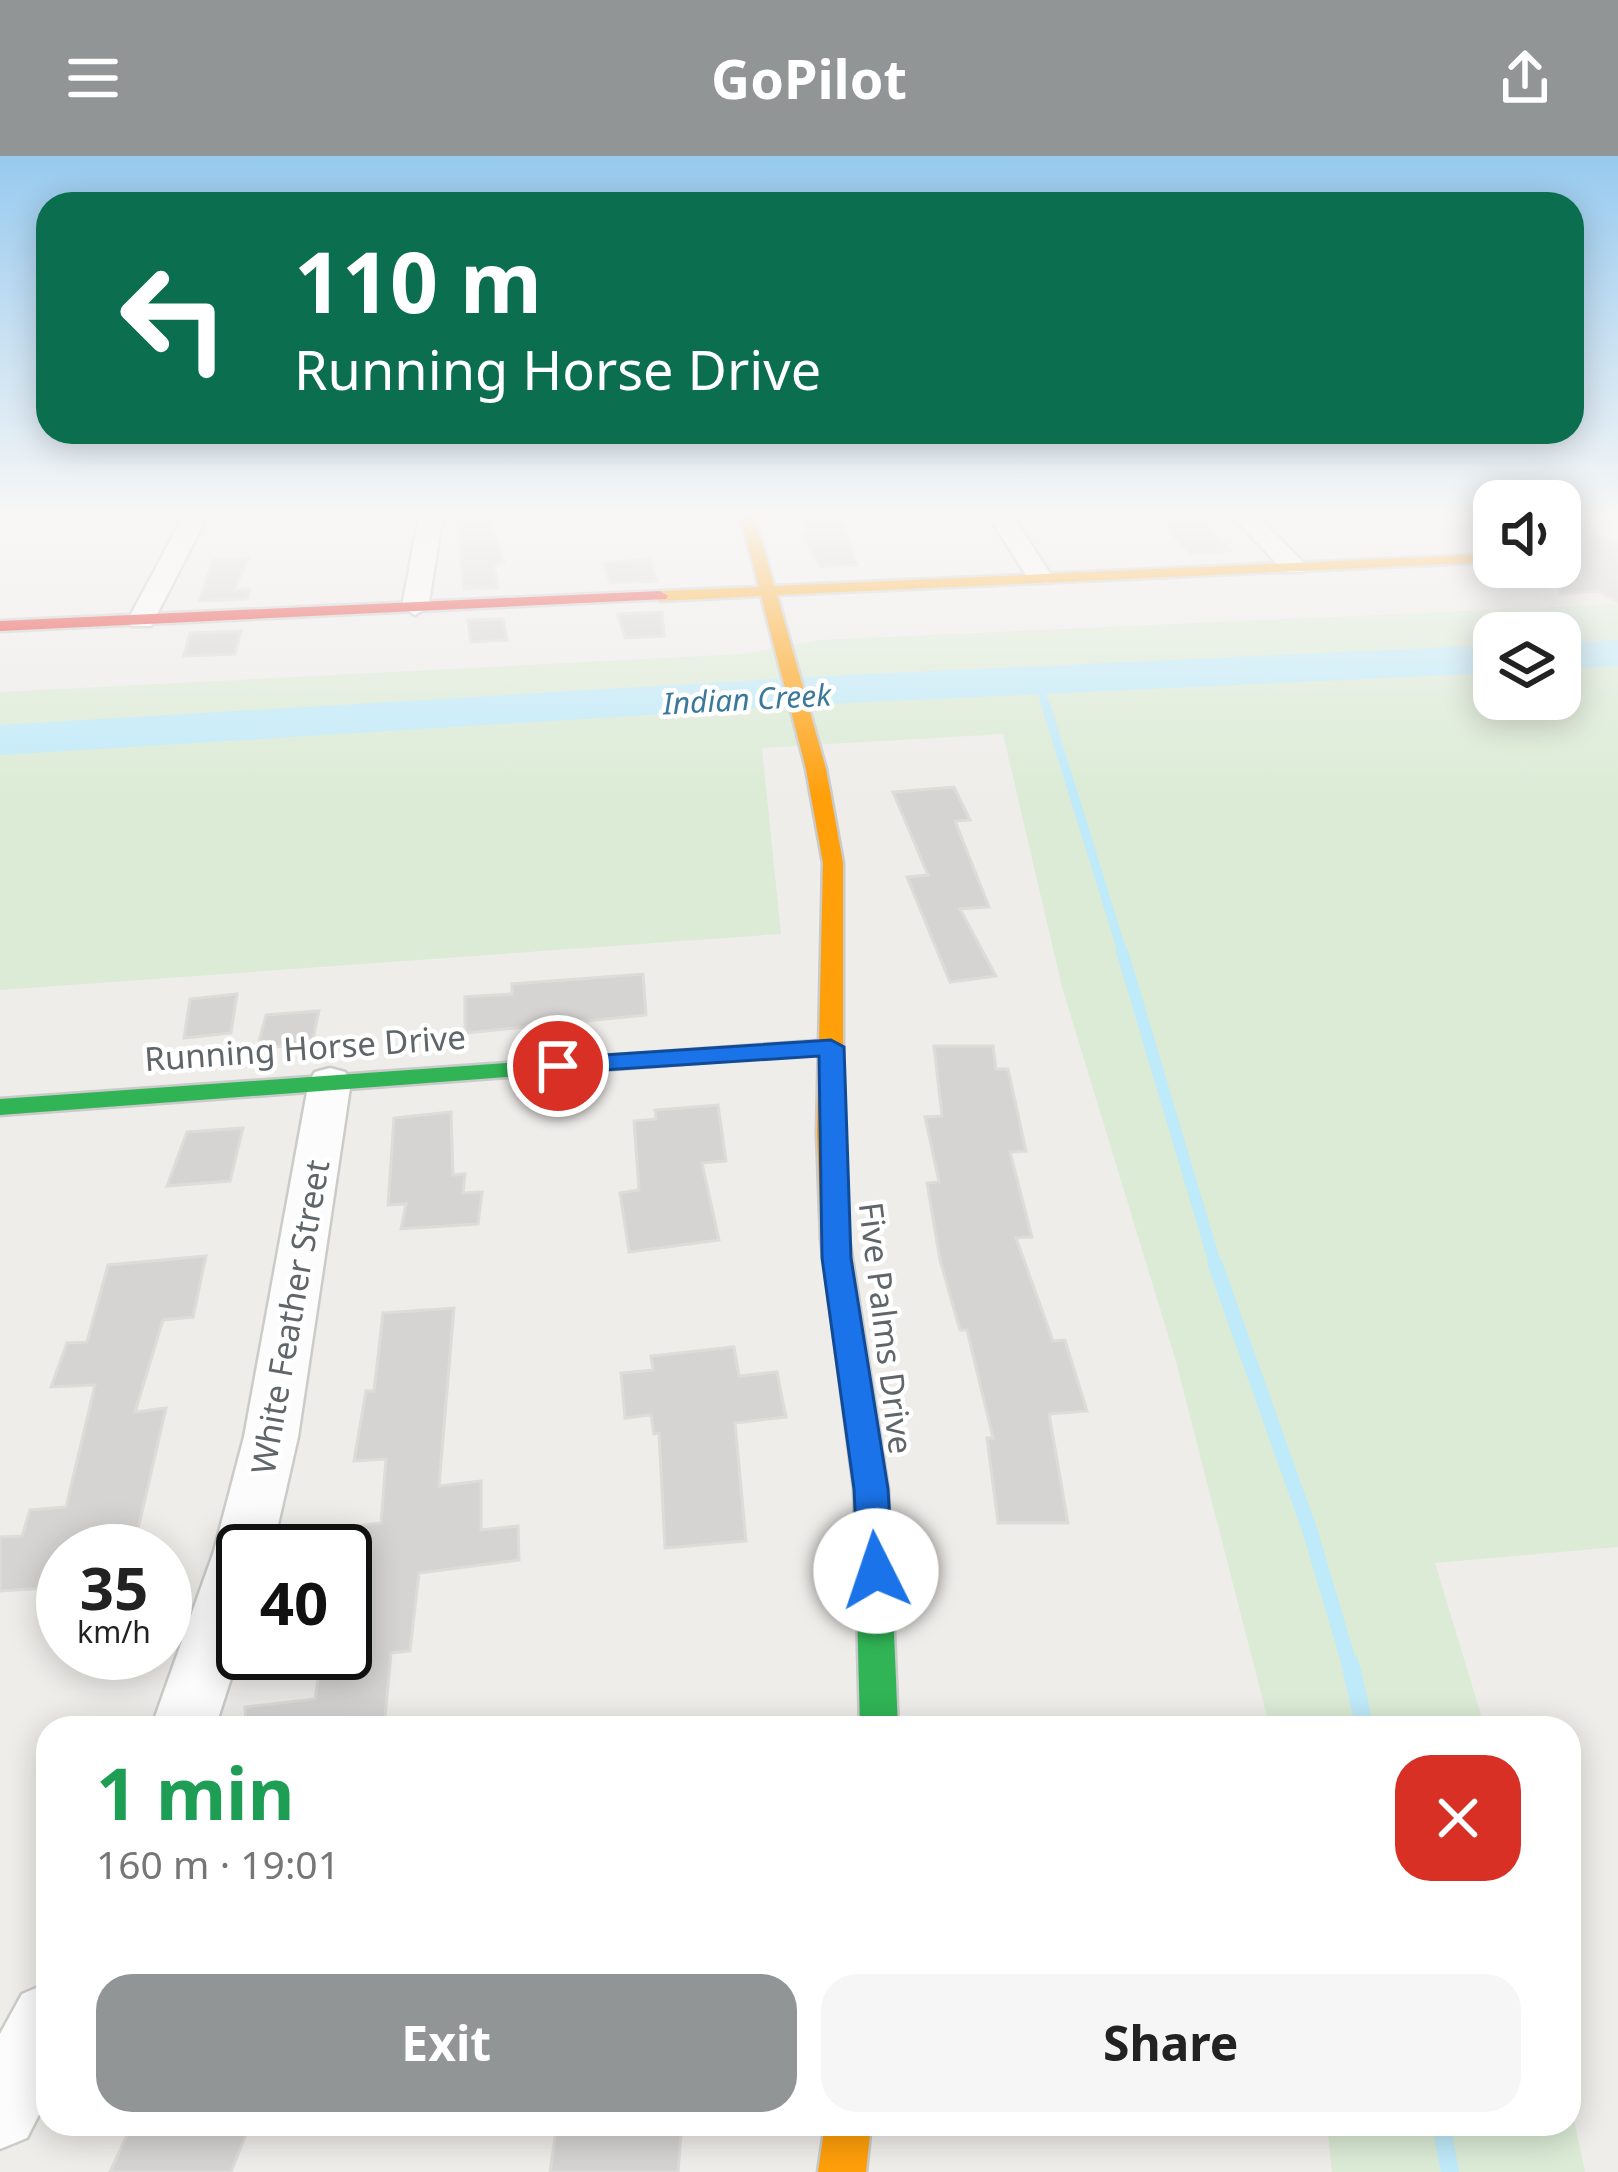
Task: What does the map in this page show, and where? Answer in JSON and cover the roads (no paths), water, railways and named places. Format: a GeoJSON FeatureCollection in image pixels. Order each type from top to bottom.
{"type":"FeatureCollection","features":[{"type":"Feature","properties":{"kind":"street"},"geometry":{"type":"LineString","coordinates":[[141,620],[147,609]]}},
{"type":"Feature","properties":{"kind":"street"},"geometry":{"type":"LineString","coordinates":[[0,626],[372,609]]}},
{"type":"Feature","properties":{"kind":"street","name":"Five Palms Drive"},"geometry":{"type":"LineString","coordinates":[[772,609],[807,736],[833,863],[836,1258],[871,1489],[879,1716]]}},
{"type":"Feature","properties":{"kind":"street","name":"Running Horse Drive"},"geometry":{"type":"LineString","coordinates":[[0,1107],[831,1047]]}},
{"type":"Feature","properties":{"kind":"street","name":"White Feather Street"},"geometry":{"type":"LineString","coordinates":[[250,1524],[271,1437],[330,1081]]}},
{"type":"Feature","properties":{"kind":"street","name":"White Feather Street"},"geometry":{"type":"LineString","coordinates":[[187,1716],[216,1631]]}},
{"type":"Feature","properties":{"kind":"street"},"geometry":{"type":"LineString","coordinates":[[0,2111],[36,2043]]}},
{"type":"Feature","properties":{"kind":"street"},"geometry":{"type":"LineString","coordinates":[[842,2172],[846,2136]]}},
{"type":"Feature","properties":{"kind":"waterway","name":"Indian Creek"},"geometry":{"type":"LineString","coordinates":[[1581,655],[1618,653]]}},
{"type":"Feature","properties":{"kind":"waterway","name":"Indian Creek"},"geometry":{"type":"LineString","coordinates":[[0,740],[826,690],[1473,660]]}},
{"type":"Feature","properties":{"kind":"waterway"},"geometry":{"type":"LineString","coordinates":[[1037,680],[1046,707]]}},
{"type":"Feature","properties":{"kind":"waterway"},"geometry":{"type":"LineString","coordinates":[[1046,707],[1123,954]]}},
{"type":"Feature","properties":{"kind":"waterway"},"geometry":{"type":"LineString","coordinates":[[1122,951],[1216,1266]]}},
{"type":"Feature","properties":{"kind":"waterway"},"geometry":{"type":"LineString","coordinates":[[1216,1266],[1310,1531],[1350,1666]]}},
{"type":"Feature","properties":{"kind":"waterway"},"geometry":{"type":"LineString","coordinates":[[1350,1663],[1362,1716]]}},
{"type":"Feature","properties":{"kind":"waterway"},"geometry":{"type":"LineString","coordinates":[[1443,2136],[1450,2172]]}}]}
